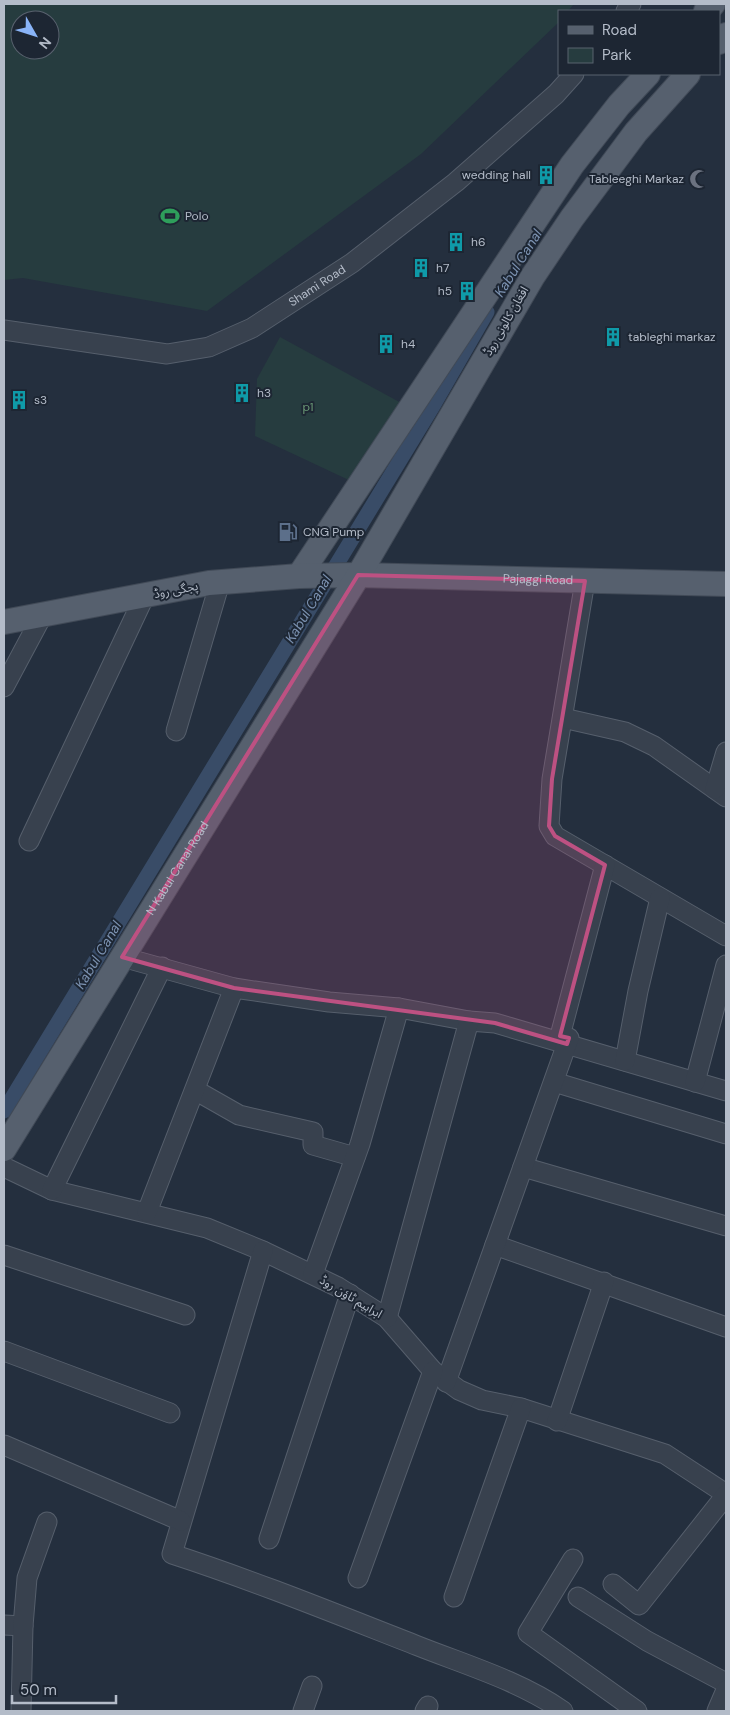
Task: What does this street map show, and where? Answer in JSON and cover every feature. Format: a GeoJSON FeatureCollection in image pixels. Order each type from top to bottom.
{"type":"FeatureCollection","features":[{"type":"Feature","properties":{"kind":"main road"},"geometry":{"type":"LineString","coordinates":[[307,576],[471,349],[572,165],[619,105],[647,75]]}},
{"type":"Feature","properties":{"kind":"main road","name":"افغان کالونی روڈ"},"geometry":{"type":"LineString","coordinates":[[354,579],[471,349],[533,276],[572,218],[636,132],[687,75]]}},
{"type":"Feature","properties":{"kind":"main road","name":"پجگی روڈ"},"geometry":{"type":"LineString","coordinates":[[4,622],[220,582],[307,576],[354,579]]}},
{"type":"Feature","properties":{"kind":"main road","name":"Pajaggi Road"},"geometry":{"type":"LineString","coordinates":[[354,579],[726,584]]}},
{"type":"Feature","properties":{"kind":"main road","name":"N Kabul Canal Road"},"geometry":{"type":"LineString","coordinates":[[4,1149],[354,579]]}},
{"type":"Feature","properties":{"kind":"street","name":"Shami Road"},"geometry":{"type":"LineString","coordinates":[[4,330],[167,354],[209,347],[252,328],[352,263],[456,182],[556,94],[573,75]]}},
{"type":"Feature","properties":{"kind":"street"},"geometry":{"type":"LineString","coordinates":[[585,581],[552,779],[549,826],[555,836],[726,936]]}},
{"type":"Feature","properties":{"kind":"street"},"geometry":{"type":"LineString","coordinates":[[176,731],[220,582]]}},
{"type":"Feature","properties":{"kind":"street"},"geometry":{"type":"LineString","coordinates":[[29,841],[145,595]]}},
{"type":"Feature","properties":{"kind":"street"},"geometry":{"type":"LineString","coordinates":[[4,687],[43,614]]}},
{"type":"Feature","properties":{"kind":"street"},"geometry":{"type":"LineString","coordinates":[[563,718],[625,732],[654,746],[720,793],[726,752]]}},
{"type":"Feature","properties":{"kind":"street"},"geometry":{"type":"LineString","coordinates":[[358,1578],[495,1245],[570,1038],[560,1036],[605,866]]}},
{"type":"Feature","properties":{"kind":"street"},"geometry":{"type":"LineString","coordinates":[[625,1061],[638,991],[660,898]]}},
{"type":"Feature","properties":{"kind":"street"},"geometry":{"type":"LineString","coordinates":[[122,957],[234,988],[329,1002],[399,1008],[469,1021],[494,1023],[726,1091]]}},
{"type":"Feature","properties":{"kind":"street"},"geometry":{"type":"LineString","coordinates":[[695,1082],[726,965]]}},
{"type":"Feature","properties":{"kind":"street"},"geometry":{"type":"LineString","coordinates":[[52,1190],[162,967]]}},
{"type":"Feature","properties":{"kind":"street"},"geometry":{"type":"LineString","coordinates":[[147,1212],[234,988]]}},
{"type":"Feature","properties":{"kind":"street"},"geometry":{"type":"LineString","coordinates":[[313,1274],[355,1157],[399,1008]]}},
{"type":"Feature","properties":{"kind":"street"},"geometry":{"type":"LineString","coordinates":[[387,1318],[469,1021]]}},
{"type":"Feature","properties":{"kind":"street"},"geometry":{"type":"LineString","coordinates":[[554,1082],[726,1134]]}},
{"type":"Feature","properties":{"kind":"street"},"geometry":{"type":"LineString","coordinates":[[195,1090],[238,1115],[313,1132],[313,1145],[355,1157]]}},
{"type":"Feature","properties":{"kind":"street","name":"ابراہیم ٹاؤن روڈ"},"geometry":{"type":"LineString","coordinates":[[4,1167],[52,1190],[207,1228],[263,1250],[350,1294],[387,1318],[440,1377],[482,1400],[521,1408],[665,1454],[726,1495]]}},
{"type":"Feature","properties":{"kind":"street"},"geometry":{"type":"LineString","coordinates":[[523,1167],[726,1226]]}},
{"type":"Feature","properties":{"kind":"street"},"geometry":{"type":"LineString","coordinates":[[495,1245],[604,1282],[726,1327]]}},
{"type":"Feature","properties":{"kind":"street"},"geometry":{"type":"LineString","coordinates":[[263,1250],[172,1554],[246,1578],[432,1651],[529,1690],[563,1711]]}},
{"type":"Feature","properties":{"kind":"street"},"geometry":{"type":"LineString","coordinates":[[4,1255],[185,1316]]}},
{"type":"Feature","properties":{"kind":"street"},"geometry":{"type":"LineString","coordinates":[[557,1420],[604,1282]]}},
{"type":"Feature","properties":{"kind":"street"},"geometry":{"type":"LineString","coordinates":[[269,1539],[350,1294]]}},
{"type":"Feature","properties":{"kind":"street"},"geometry":{"type":"LineString","coordinates":[[4,1351],[170,1413]]}},
{"type":"Feature","properties":{"kind":"street"},"geometry":{"type":"LineString","coordinates":[[454,1597],[521,1408]]}},
{"type":"Feature","properties":{"kind":"street"},"geometry":{"type":"LineString","coordinates":[[4,1445],[181,1521]]}},
{"type":"Feature","properties":{"kind":"street"},"geometry":{"type":"LineString","coordinates":[[613,1584],[639,1605],[726,1495]]}},
{"type":"Feature","properties":{"kind":"street"},"geometry":{"type":"LineString","coordinates":[[22,1711],[23,1626],[27,1578],[47,1522]]}},
{"type":"Feature","properties":{"kind":"street"},"geometry":{"type":"LineString","coordinates":[[573,1559],[528,1633],[535,1640],[637,1711]]}},
{"type":"Feature","properties":{"kind":"street"},"geometry":{"type":"LineString","coordinates":[[578,1597],[647,1641],[726,1683]]}},
{"type":"Feature","properties":{"kind":"street"},"geometry":{"type":"LineString","coordinates":[[4,1625],[23,1626]]}},
{"type":"Feature","properties":{"kind":"street"},"geometry":{"type":"LineString","coordinates":[[303,1711],[312,1686]]}},
{"type":"Feature","properties":{"kind":"street"},"geometry":{"type":"LineString","coordinates":[[717,1711],[726,1690]]}},
{"type":"Feature","properties":{"kind":"highlighted area"},"geometry":{"type":"Polygon","coordinates":[[[358,575],[585,581],[552,779],[549,826],[555,836],[605,865],[560,1036],[569,1038],[567,1044],[495,1023],[234,988],[122,957],[358,575]]]}},
{"type":"Feature","properties":{"kind":"green space","name":"Polo"},"geometry":{"type":"Polygon","coordinates":[[[4,4],[574,4],[569,10],[558,10],[558,23],[421,154],[207,311],[23,278],[4,280],[4,4]]]}},
{"type":"Feature","properties":{"kind":"green space","name":"p1"},"geometry":{"type":"Polygon","coordinates":[[[280,337],[403,404],[353,482],[255,436],[257,379],[280,337]]]}},
{"type":"Feature","properties":{"kind":"waterway","name":"Kabul Canal"},"geometry":{"type":"LineString","coordinates":[[4,1111],[433,406],[487,312]]}},
{"type":"Feature","properties":{"kind":"place","name":"wedding hall"},"geometry":{"type":"Point","coordinates":[546,175]}},
{"type":"Feature","properties":{"kind":"place","name":"Tableeghi Markaz"},"geometry":{"type":"Point","coordinates":[699,179]}},
{"type":"Feature","properties":{"kind":"place","name":"Polo"},"geometry":{"type":"Point","coordinates":[170,216]}},
{"type":"Feature","properties":{"kind":"place","name":"h6"},"geometry":{"type":"Point","coordinates":[456,242]}},
{"type":"Feature","properties":{"kind":"place","name":"h7"},"geometry":{"type":"Point","coordinates":[421,268]}},
{"type":"Feature","properties":{"kind":"place","name":"h5"},"geometry":{"type":"Point","coordinates":[467,291]}},
{"type":"Feature","properties":{"kind":"place","name":"tableghi markaz"},"geometry":{"type":"Point","coordinates":[613,337]}},
{"type":"Feature","properties":{"kind":"place","name":"h4"},"geometry":{"type":"Point","coordinates":[386,344]}},
{"type":"Feature","properties":{"kind":"place","name":"h3"},"geometry":{"type":"Point","coordinates":[242,393]}},
{"type":"Feature","properties":{"kind":"place","name":"s3"},"geometry":{"type":"Point","coordinates":[19,400]}},
{"type":"Feature","properties":{"kind":"place","name":"CNG Pump"},"geometry":{"type":"Point","coordinates":[288,532]}}]}
